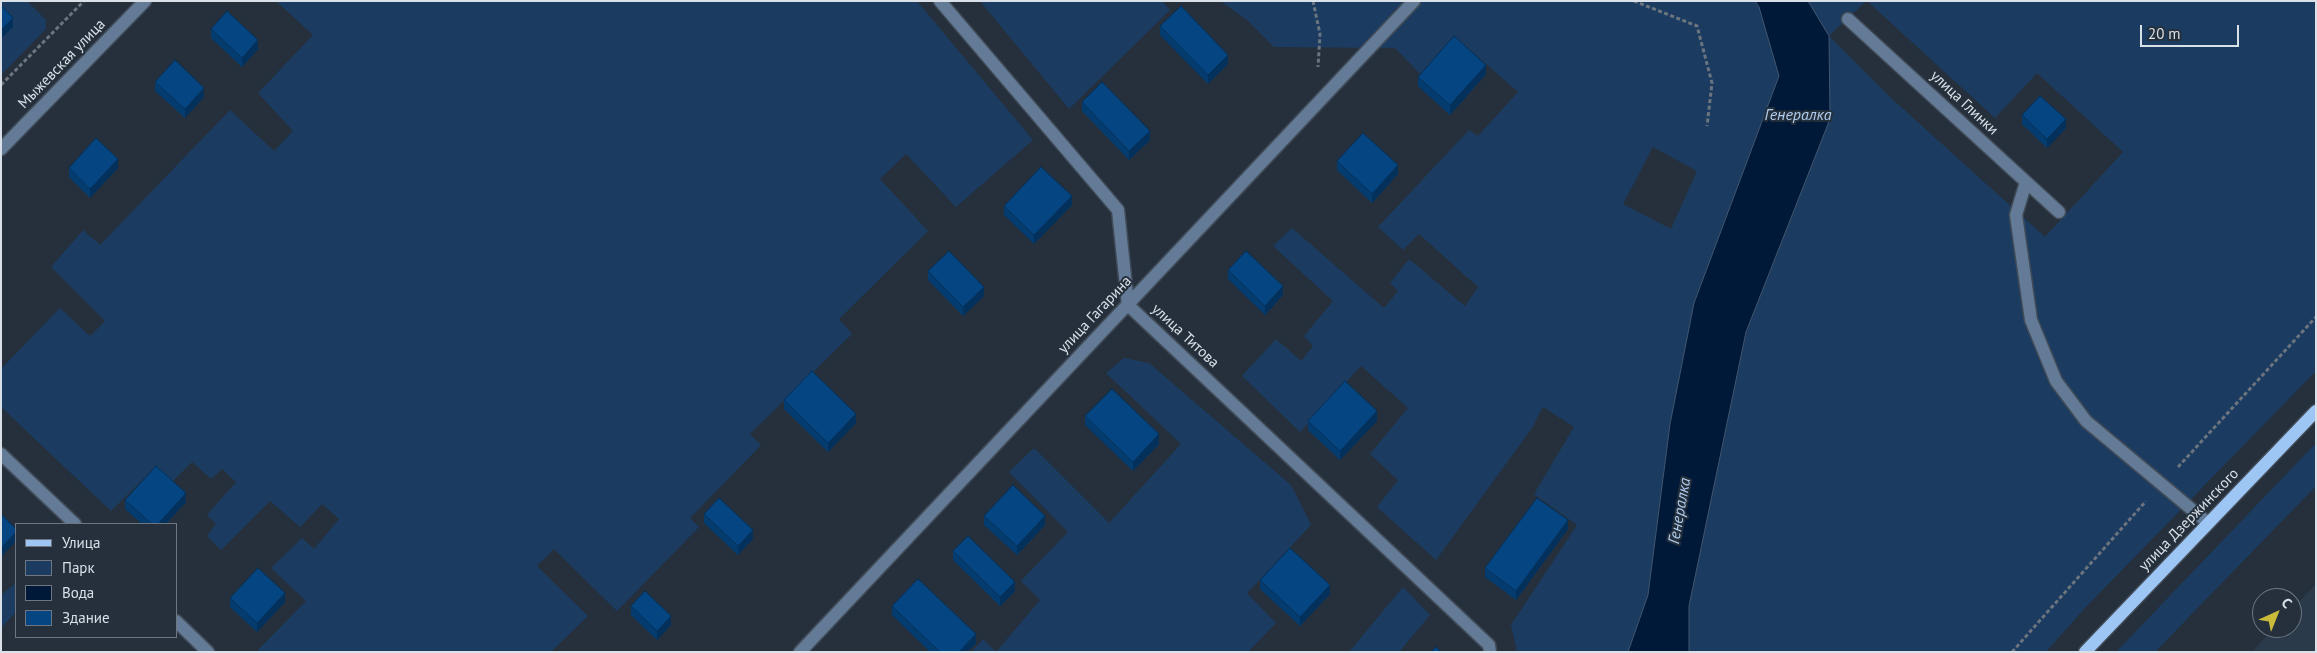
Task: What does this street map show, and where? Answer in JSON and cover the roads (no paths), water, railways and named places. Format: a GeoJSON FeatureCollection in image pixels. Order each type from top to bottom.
{"type":"FeatureCollection","features":[{"type":"Feature","properties":{"kind":"main road","name":"улица Дзержинского"},"geometry":{"type":"LineString","coordinates":[[2085,652],[2316,411]]}},
{"type":"Feature","properties":{"kind":"street","name":"Мыжевская улица"},"geometry":{"type":"LineString","coordinates":[[1,149],[145,1]]}},
{"type":"Feature","properties":{"kind":"street","name":"улица Титова"},"geometry":{"type":"LineString","coordinates":[[940,1],[1118,210],[1128,305],[1490,648]]}},
{"type":"Feature","properties":{"kind":"street","name":"улица Гагарина"},"geometry":{"type":"LineString","coordinates":[[800,652],[1414,1]]}},
{"type":"Feature","properties":{"kind":"street","name":"улица Глинки"},"geometry":{"type":"LineString","coordinates":[[1848,19],[2059,212]]}},
{"type":"Feature","properties":{"kind":"street"},"geometry":{"type":"LineString","coordinates":[[2026,182],[2016,215],[2032,320],[2056,382],[2086,421],[2208,524]]}},
{"type":"Feature","properties":{"kind":"street"},"geometry":{"type":"LineString","coordinates":[[1,454],[74,523]]}},
{"type":"Feature","properties":{"kind":"street"},"geometry":{"type":"LineString","coordinates":[[178,623],[208,652]]}},
{"type":"Feature","properties":{"kind":"water","name":"Генералка"},"geometry":{"type":"Polygon","coordinates":[[[1755,1],[1808,1],[1829,36],[1830,119],[1746,332],[1689,606],[1689,652],[1628,652],[1648,595],[1670,424],[1694,303],[1779,76],[1759,7],[1755,1]]]}}]}
